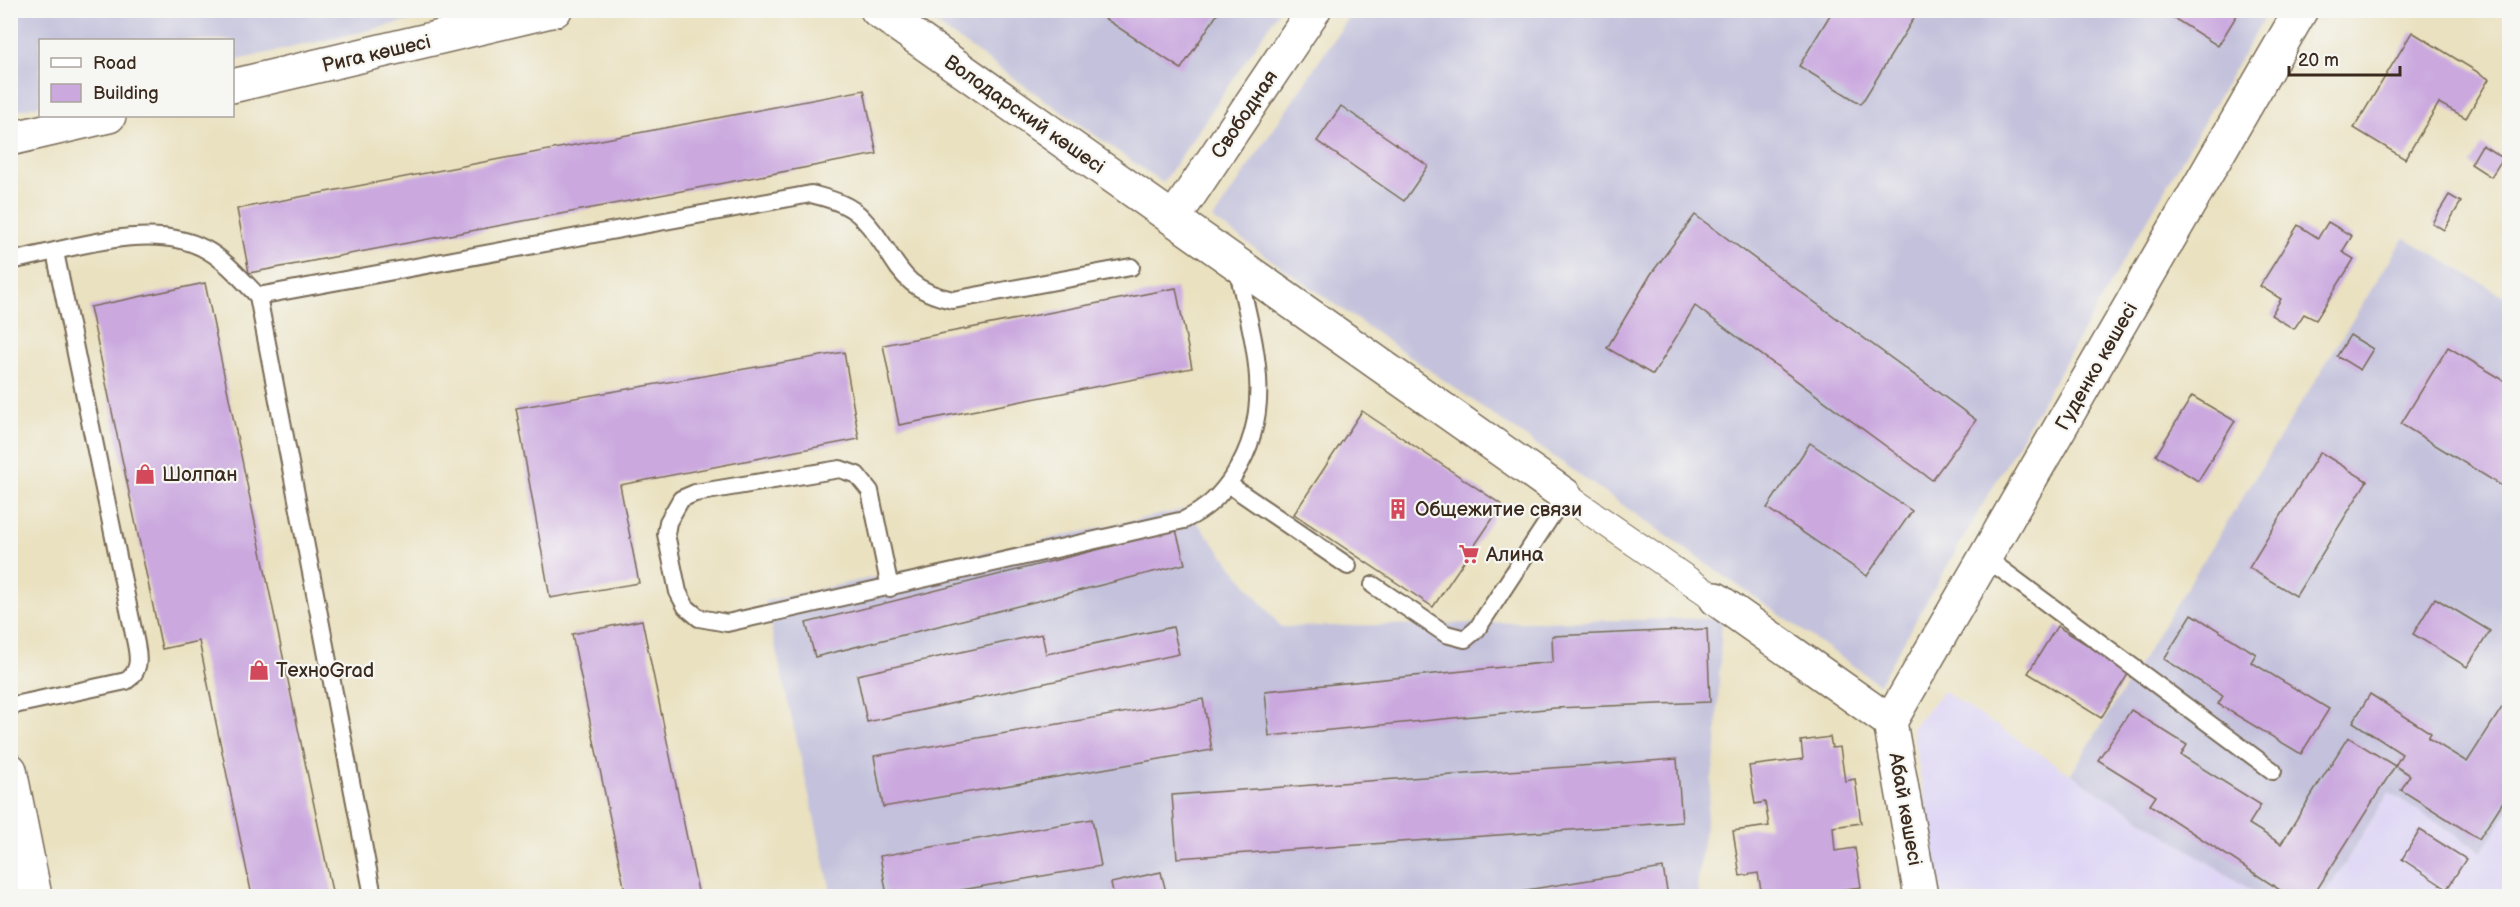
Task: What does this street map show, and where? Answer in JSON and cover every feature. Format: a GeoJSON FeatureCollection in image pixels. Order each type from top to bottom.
{"type":"FeatureCollection","features":[{"type":"Feature","properties":{"kind":"street","name":"Рига көшесі"},"geometry":{"type":"LineString","coordinates":[[234,86],[555,10]]}},
{"type":"Feature","properties":{"kind":"street","name":"Володарский көшесі"},"geometry":{"type":"LineString","coordinates":[[877,10],[1565,495]]}},
{"type":"Feature","properties":{"kind":"street","name":"Свободная"},"geometry":{"type":"LineString","coordinates":[[1174,219],[1314,10]]}},
{"type":"Feature","properties":{"kind":"street","name":"Гуденко көшесі"},"geometry":{"type":"LineString","coordinates":[[1890,722],[2301,10]]}},
{"type":"Feature","properties":{"kind":"street"},"geometry":{"type":"LineString","coordinates":[[10,139],[105,117]]}},
{"type":"Feature","properties":{"kind":"street"},"geometry":{"type":"LineString","coordinates":[[1565,495],[1890,722]]}},
{"type":"Feature","properties":{"kind":"street","name":"Абай көшесі"},"geometry":{"type":"LineString","coordinates":[[1890,722],[1921,897]]}},
{"type":"Feature","properties":{"kind":"street"},"geometry":{"type":"LineString","coordinates":[[10,770],[35,897]]}},
{"type":"Feature","properties":{"kind":"lane"},"geometry":{"type":"LineString","coordinates":[[258,296],[811,194],[837,200],[863,218],[905,278],[929,295],[953,300],[1131,267]]}},
{"type":"Feature","properties":{"kind":"lane"},"geometry":{"type":"LineString","coordinates":[[10,261],[139,235],[163,234],[204,248],[224,261],[258,296],[373,897]]}},
{"type":"Feature","properties":{"kind":"lane"},"geometry":{"type":"LineString","coordinates":[[10,706],[126,681],[131,678],[138,666],[136,644],[55,252]]}},
{"type":"Feature","properties":{"kind":"lane"},"geometry":{"type":"LineString","coordinates":[[890,588],[870,491],[857,476],[840,469],[695,493],[681,499],[668,522],[666,534],[678,592],[686,607],[699,618],[727,623],[890,588],[1184,520],[1204,510],[1228,484],[1251,441],[1258,420],[1259,374],[1236,262]]}},
{"type":"Feature","properties":{"kind":"lane"},"geometry":{"type":"LineString","coordinates":[[1228,484],[1348,567]]}},
{"type":"Feature","properties":{"kind":"lane"},"geometry":{"type":"LineString","coordinates":[[1372,585],[1446,634],[1465,639],[1477,629],[1565,495]]}},
{"type":"Feature","properties":{"kind":"lane"},"geometry":{"type":"LineString","coordinates":[[1986,558],[2272,771]]}},
{"type":"Feature","properties":{"kind":"shaded area"},"geometry":{"type":"Polygon","coordinates":[[[11,10],[453,11],[234,61],[234,39],[39,39],[39,105],[11,112],[11,10]]]}},
{"type":"Feature","properties":{"kind":"shaded area"},"geometry":{"type":"Polygon","coordinates":[[[918,11],[1279,11],[1163,183],[918,11]]]}},
{"type":"Feature","properties":{"kind":"shaded area"},"geometry":{"type":"Polygon","coordinates":[[[1353,11],[2268,11],[1879,684],[1213,219],[1353,11]]]}},
{"type":"Feature","properties":{"kind":"shaded area"},"geometry":{"type":"Polygon","coordinates":[[[2404,237],[2509,299],[2509,810],[2482,852],[2389,792],[2324,896],[2260,896],[2071,774],[2404,237]]]}},
{"type":"Feature","properties":{"kind":"shaded area"},"geometry":{"type":"Polygon","coordinates":[[[1186,509],[1281,627],[1722,618],[1716,748],[1697,886],[1700,896],[832,896],[765,601],[1186,509]]]}},
{"type":"Feature","properties":{"kind":"shaded area"},"geometry":{"type":"Polygon","coordinates":[[[1943,691],[2260,896],[1941,896],[1912,728],[1943,691]]]}},
{"type":"Feature","properties":{"kind":"shaded area"},"geometry":{"type":"Polygon","coordinates":[[[2389,792],[2482,851],[2509,810],[2509,896],[2324,896],[2389,792]]]}},
{"type":"Feature","properties":{"kind":"building"},"geometry":{"type":"Polygon","coordinates":[[[1092,10],[1220,10],[1181,69],[1092,10]]]}},
{"type":"Feature","properties":{"kind":"building"},"geometry":{"type":"Polygon","coordinates":[[[1833,10],[1919,10],[1861,104],[1799,66],[1833,10]]]}},
{"type":"Feature","properties":{"kind":"building"},"geometry":{"type":"Polygon","coordinates":[[[2172,10],[2240,10],[2218,46],[2169,15],[2172,10]]]}},
{"type":"Feature","properties":{"kind":"building"},"geometry":{"type":"Polygon","coordinates":[[[2412,32],[2489,79],[2466,118],[2439,103],[2405,159],[2354,128],[2412,32]]]}},
{"type":"Feature","properties":{"kind":"building"},"geometry":{"type":"Polygon","coordinates":[[[864,90],[877,154],[249,273],[237,209],[864,90]]]}},
{"type":"Feature","properties":{"kind":"building"},"geometry":{"type":"Polygon","coordinates":[[[1341,106],[1428,166],[1404,201],[1317,141],[1341,106]]]}},
{"type":"Feature","properties":{"kind":"building"},"geometry":{"type":"Polygon","coordinates":[[[2482,145],[2503,158],[2491,177],[2471,164],[2482,145]]]}},
{"type":"Feature","properties":{"kind":"building"},"geometry":{"type":"Polygon","coordinates":[[[2449,195],[2461,202],[2444,230],[2432,223],[2449,195]]]}},
{"type":"Feature","properties":{"kind":"building"},"geometry":{"type":"Polygon","coordinates":[[[1695,215],[1976,420],[1932,480],[1695,306],[1653,375],[1607,348],[1651,274],[1695,215]]]}},
{"type":"Feature","properties":{"kind":"building"},"geometry":{"type":"Polygon","coordinates":[[[2328,222],[2352,236],[2342,252],[2354,259],[2316,320],[2304,314],[2294,329],[2271,315],[2281,299],[2260,286],[2298,225],[2318,238],[2328,222]]]}},
{"type":"Feature","properties":{"kind":"building"},"geometry":{"type":"Polygon","coordinates":[[[205,283],[333,896],[252,896],[199,641],[162,649],[90,307],[205,283]]]}},
{"type":"Feature","properties":{"kind":"building"},"geometry":{"type":"Polygon","coordinates":[[[1176,288],[1192,368],[899,425],[883,345],[1176,288]]]}},
{"type":"Feature","properties":{"kind":"building"},"geometry":{"type":"Polygon","coordinates":[[[2350,335],[2373,349],[2360,370],[2337,356],[2350,335]]]}},
{"type":"Feature","properties":{"kind":"building"},"geometry":{"type":"Polygon","coordinates":[[[2448,347],[2510,384],[2510,491],[2401,424],[2448,347]]]}},
{"type":"Feature","properties":{"kind":"building"},"geometry":{"type":"Polygon","coordinates":[[[844,352],[859,439],[620,485],[639,583],[550,598],[516,408],[844,352]]]}},
{"type":"Feature","properties":{"kind":"building"},"geometry":{"type":"Polygon","coordinates":[[[2192,396],[2235,421],[2198,481],[2156,455],[2192,396]]]}},
{"type":"Feature","properties":{"kind":"building","name":"Общежитие связи"},"geometry":{"type":"Polygon","coordinates":[[[1362,411],[1502,505],[1433,607],[1294,514],[1362,411]]]}},
{"type":"Feature","properties":{"kind":"building"},"geometry":{"type":"Polygon","coordinates":[[[1810,443],[1912,511],[1867,576],[1767,508],[1810,443]]]}},
{"type":"Feature","properties":{"kind":"building"},"geometry":{"type":"Polygon","coordinates":[[[2320,452],[2367,481],[2296,596],[2249,568],[2320,452]]]}},
{"type":"Feature","properties":{"kind":"building"},"geometry":{"type":"Polygon","coordinates":[[[1176,530],[1185,564],[815,657],[806,623],[1176,530]]]}},
{"type":"Feature","properties":{"kind":"building"},"geometry":{"type":"Polygon","coordinates":[[[2435,598],[2490,631],[2467,667],[2413,634],[2435,598]]]}},
{"type":"Feature","properties":{"kind":"building"},"geometry":{"type":"Polygon","coordinates":[[[2192,614],[2256,654],[2251,662],[2329,709],[2301,754],[2218,704],[2223,696],[2164,659],[2192,614]]]}},
{"type":"Feature","properties":{"kind":"building"},"geometry":{"type":"Polygon","coordinates":[[[642,620],[699,896],[626,896],[572,634],[642,620]]]}},
{"type":"Feature","properties":{"kind":"building"},"geometry":{"type":"Polygon","coordinates":[[[2057,626],[2130,671],[2101,718],[2028,673],[2057,626]]]}},
{"type":"Feature","properties":{"kind":"building"},"geometry":{"type":"Polygon","coordinates":[[[1173,627],[1179,654],[867,722],[857,675],[1042,634],[1046,654],[1173,627]]]}},
{"type":"Feature","properties":{"kind":"building"},"geometry":{"type":"Polygon","coordinates":[[[1707,629],[1710,702],[1555,708],[1269,736],[1265,691],[1553,662],[1552,636],[1707,629]]]}},
{"type":"Feature","properties":{"kind":"building"},"geometry":{"type":"Polygon","coordinates":[[[2370,694],[2431,733],[2428,738],[2467,762],[2510,695],[2510,791],[2479,839],[2401,790],[2410,775],[2395,766],[2402,754],[2353,722],[2370,694]]]}},
{"type":"Feature","properties":{"kind":"building"},"geometry":{"type":"Polygon","coordinates":[[[1203,699],[1212,750],[883,807],[874,756],[1203,699]]]}},
{"type":"Feature","properties":{"kind":"building"},"geometry":{"type":"Polygon","coordinates":[[[2131,710],[2187,745],[2181,755],[2261,805],[2249,824],[2281,844],[2348,737],[2395,766],[2313,896],[2289,896],[2150,805],[2156,796],[2098,760],[2131,710]]]}},
{"type":"Feature","properties":{"kind":"building"},"geometry":{"type":"Polygon","coordinates":[[[1830,737],[1832,748],[1840,747],[1845,781],[1855,779],[1861,823],[1833,827],[1835,851],[1855,848],[1861,887],[1839,890],[1840,896],[1762,896],[1758,873],[1740,876],[1733,831],[1769,826],[1765,802],[1755,804],[1749,766],[1803,759],[1801,741],[1830,737]]]}},
{"type":"Feature","properties":{"kind":"building"},"geometry":{"type":"Polygon","coordinates":[[[1677,759],[1682,822],[1177,858],[1172,795],[1677,759]]]}},
{"type":"Feature","properties":{"kind":"building"},"geometry":{"type":"Polygon","coordinates":[[[1092,819],[1101,866],[927,896],[887,896],[880,856],[1092,819]]]}},
{"type":"Feature","properties":{"kind":"building"},"geometry":{"type":"Polygon","coordinates":[[[2420,830],[2466,859],[2447,889],[2402,859],[2420,830]]]}},
{"type":"Feature","properties":{"kind":"building"},"geometry":{"type":"Polygon","coordinates":[[[1663,868],[1668,896],[1496,895],[1663,868]]]}},
{"type":"Feature","properties":{"kind":"building"},"geometry":{"type":"Polygon","coordinates":[[[1161,872],[1167,896],[1114,896],[1111,883],[1161,872]]]}},
{"type":"Feature","properties":{"kind":"place","name":"Шолпан"},"geometry":{"type":"Point","coordinates":[145,474]}},
{"type":"Feature","properties":{"kind":"place","name":"Общежитие связи"},"geometry":{"type":"Point","coordinates":[1398,509]}},
{"type":"Feature","properties":{"kind":"place","name":"Алина"},"geometry":{"type":"Point","coordinates":[1469,554]}},
{"type":"Feature","properties":{"kind":"place","name":"ТехноGrad"},"geometry":{"type":"Point","coordinates":[259,670]}}]}
